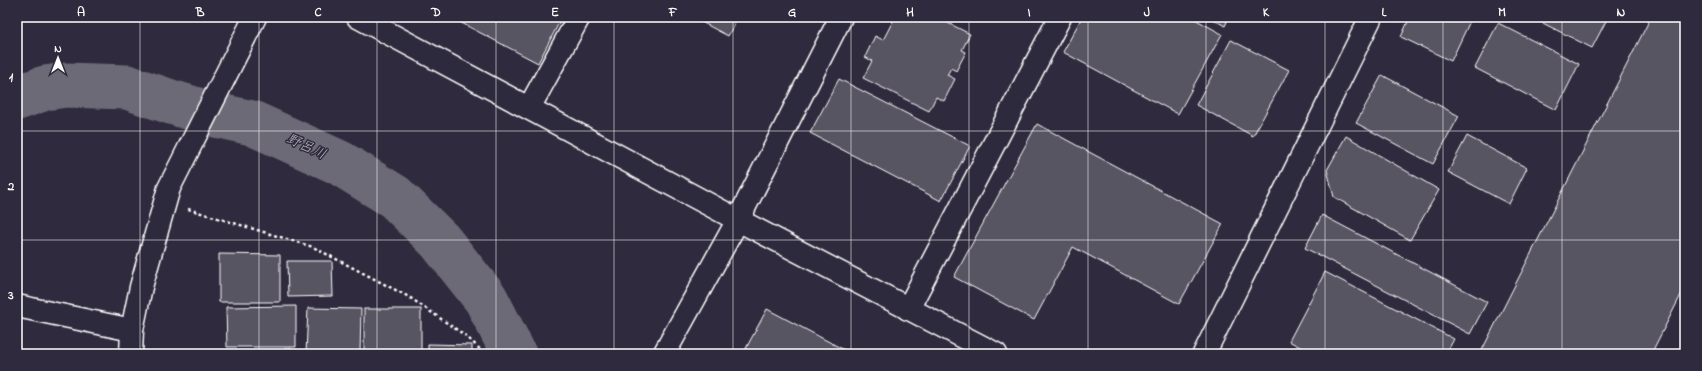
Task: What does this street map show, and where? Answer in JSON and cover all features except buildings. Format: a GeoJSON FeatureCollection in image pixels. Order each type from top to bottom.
{"type":"FeatureCollection","features":[{"type":"Feature","properties":{"kind":"street"},"geometry":{"type":"LineString","coordinates":[[131,354],[132,330],[141,287],[167,195],[255,17]]}},
{"type":"Feature","properties":{"kind":"street"},"geometry":{"type":"LineString","coordinates":[[358,17],[738,220],[996,354]]}},
{"type":"Feature","properties":{"kind":"street"},"geometry":{"type":"LineString","coordinates":[[529,108],[579,17]]}},
{"type":"Feature","properties":{"kind":"street"},"geometry":{"type":"LineString","coordinates":[[664,354],[738,220],[841,17]]}},
{"type":"Feature","properties":{"kind":"street"},"geometry":{"type":"LineString","coordinates":[[908,309],[1060,17]]}},
{"type":"Feature","properties":{"kind":"street"},"geometry":{"type":"LineString","coordinates":[[1204,354],[1371,17]]}},
{"type":"Feature","properties":{"kind":"street"},"geometry":{"type":"LineString","coordinates":[[17,306],[132,330]]}},
{"type":"Feature","properties":{"kind":"path"},"geometry":{"type":"LineString","coordinates":[[167,195],[240,223],[313,247],[410,298],[466,336],[485,354]]}},
{"type":"Feature","properties":{"kind":"waterway","name":"野呂川"},"geometry":{"type":"LineString","coordinates":[[17,98],[45,88],[66,85],[127,87],[211,114],[252,123],[340,163],[395,197],[440,241],[486,299],[514,354]]}}]}
